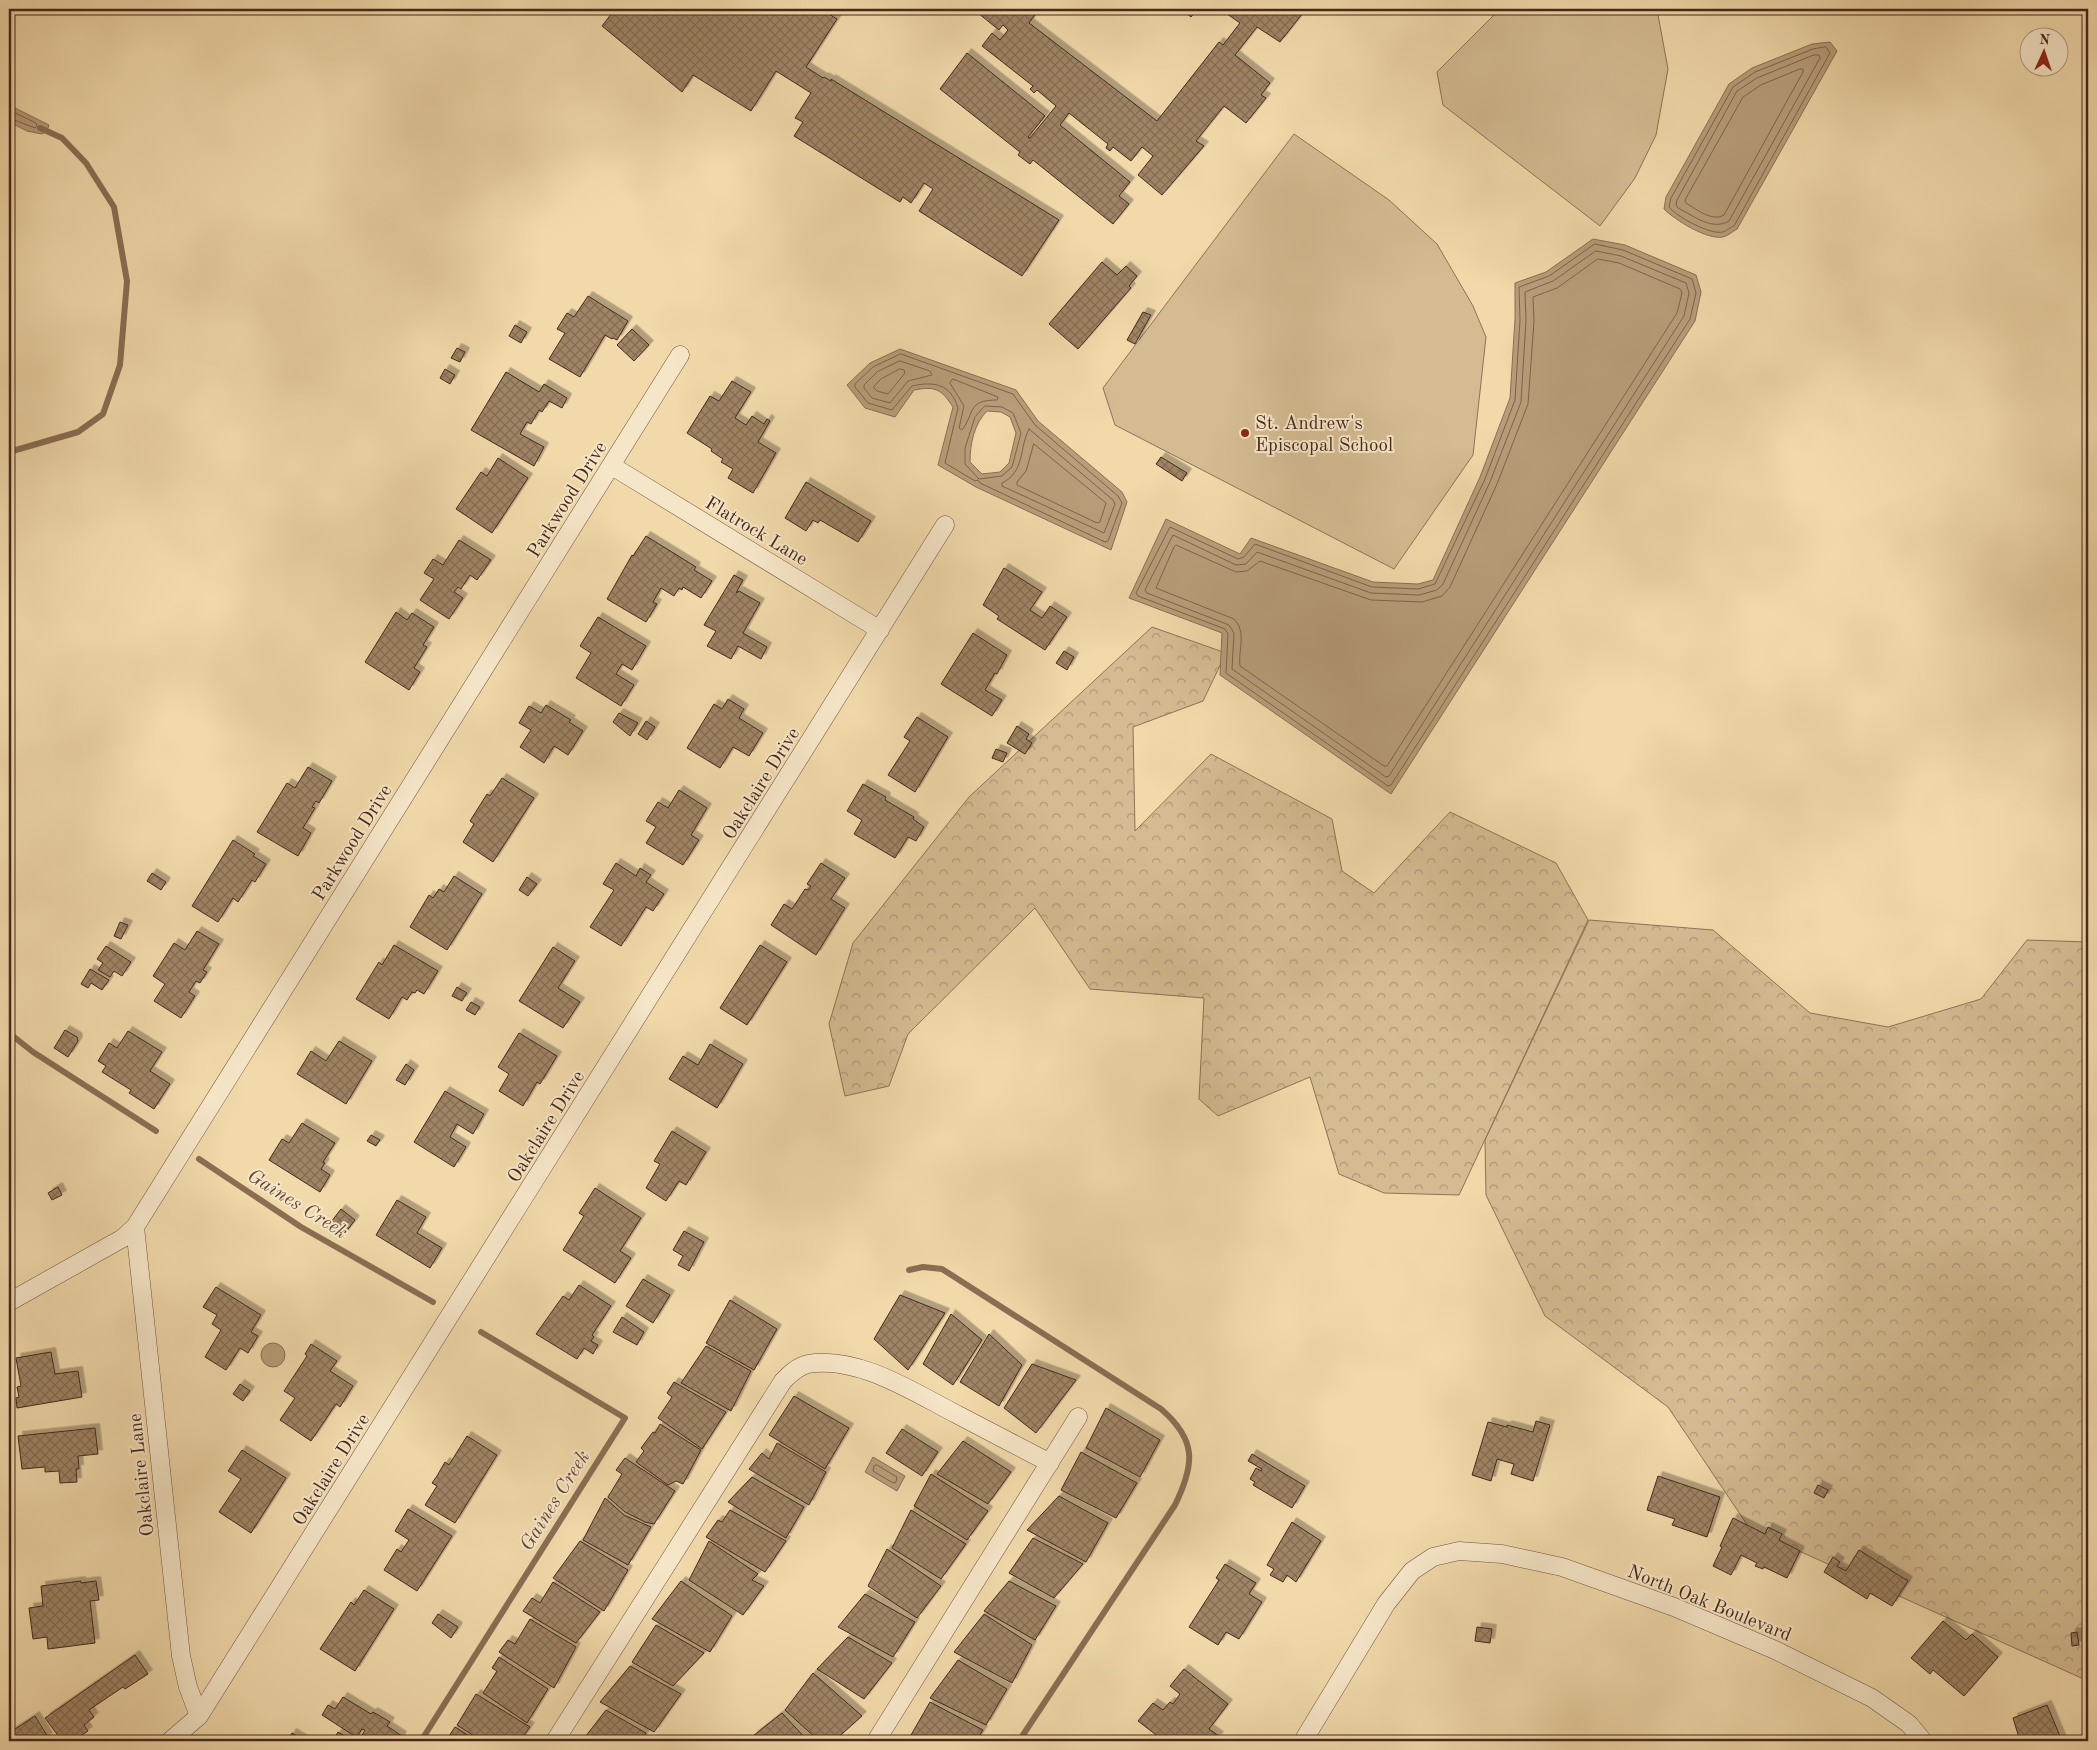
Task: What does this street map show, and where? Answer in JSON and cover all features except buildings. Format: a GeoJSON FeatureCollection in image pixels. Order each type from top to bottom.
{"type":"FeatureCollection","features":[{"type":"Feature","properties":{"kind":"street","name":"Parkwood Drive"},"geometry":{"type":"LineString","coordinates":[[9,1302],[123,1238],[135,1227],[680,355]]}},
{"type":"Feature","properties":{"kind":"street","name":"Flatrock Lane"},"geometry":{"type":"LineString","coordinates":[[612,466],[880,630]]}},
{"type":"Feature","properties":{"kind":"street","name":"Oakclaire Drive"},"geometry":{"type":"LineString","coordinates":[[170,1741],[200,1716],[945,525]]}},
{"type":"Feature","properties":{"kind":"street","name":"Oakclaire Lane"},"geometry":{"type":"LineString","coordinates":[[135,1227],[181,1656],[188,1687],[200,1716]]}},
{"type":"Feature","properties":{"kind":"street"},"geometry":{"type":"LineString","coordinates":[[555,1741],[783,1381],[794,1371],[806,1364],[823,1363],[847,1366],[873,1373],[903,1386],[1050,1464]]}},
{"type":"Feature","properties":{"kind":"street"},"geometry":{"type":"LineString","coordinates":[[876,1741],[1078,1417]]}},
{"type":"Feature","properties":{"kind":"street","name":"North Oak Boulevard"},"geometry":{"type":"LineString","coordinates":[[1302,1741],[1386,1604],[1412,1571],[1432,1557],[1459,1552],[1502,1554],[1562,1567],[1674,1607],[1775,1650],[1872,1698],[1908,1724],[1923,1741]]}},
{"type":"Feature","properties":{"kind":"green space"},"geometry":{"type":"Polygon","coordinates":[[[1500,9],[1654,9],[1658,15],[1668,69],[1656,135],[1635,178],[1600,226],[1443,105],[1437,72],[1500,9]]]}},
{"type":"Feature","properties":{"kind":"green space"},"geometry":{"type":"Polygon","coordinates":[[[1294,134],[1389,200],[1437,244],[1473,306],[1486,337],[1473,455],[1394,569],[1115,425],[1103,388],[1294,134]]]}},
{"type":"Feature","properties":{"kind":"green space"},"geometry":{"type":"Polygon","coordinates":[[[1152,627],[1226,653],[1203,701],[1133,727],[1135,831],[1211,754],[1332,819],[1342,871],[1374,893],[1450,812],[1556,863],[1588,920],[1459,1195],[1384,1193],[1339,1174],[1310,1077],[1218,1116],[1199,1099],[1204,998],[1090,989],[1035,908],[908,1034],[889,1086],[845,1096],[829,1024],[853,943],[969,797],[1152,627]]]}},
{"type":"Feature","properties":{"kind":"green space"},"geometry":{"type":"Polygon","coordinates":[[[1589,920],[1713,930],[1810,1013],[1888,1027],[1981,999],[2027,940],[2088,942],[2088,1681],[1750,1529],[1668,1407],[1545,1316],[1486,1195],[1485,1140],[1589,920]]]}},
{"type":"Feature","properties":{"kind":"water"},"geometry":{"type":"Polygon","coordinates":[[[1830,42],[1837,51],[1737,229],[1727,236],[1716,237],[1700,232],[1683,223],[1664,209],[1666,197],[1729,84],[1752,68],[1812,44],[1830,42]]]}},
{"type":"Feature","properties":{"kind":"water"},"geometry":{"type":"Polygon","coordinates":[[[9,105],[49,125],[47,131],[42,134],[27,131],[9,122],[9,105]]]}},
{"type":"Feature","properties":{"kind":"water"},"geometry":{"type":"Polygon","coordinates":[[[1593,239],[1625,245],[1696,275],[1701,292],[1695,321],[1391,794],[1220,675],[1222,633],[1129,598],[1166,519],[1240,554],[1251,538],[1373,582],[1418,584],[1433,580],[1480,477],[1510,398],[1515,319],[1515,283],[1546,272],[1593,239]]]}},
{"type":"Feature","properties":{"kind":"water"},"geometry":{"type":"Polygon","coordinates":[[[900,349],[1016,390],[1038,421],[1122,492],[1127,502],[1111,550],[976,487],[938,465],[953,407],[945,396],[937,390],[928,388],[914,390],[895,417],[865,408],[847,385],[870,363],[900,349]],[[987,411],[979,422],[974,435],[970,462],[982,474],[1000,472],[1009,463],[1016,433],[1010,417],[1001,412],[987,411]]]}},
{"type":"Feature","properties":{"kind":"water"},"geometry":{"type":"Polygon","coordinates":[[[273,1343],[281,1347],[285,1355],[281,1363],[273,1367],[265,1363],[261,1355],[265,1347],[273,1343]]]}},
{"type":"Feature","properties":{"kind":"water"},"geometry":{"type":"Polygon","coordinates":[[[873,1457],[905,1476],[897,1491],[865,1472],[873,1457]]]}},
{"type":"Feature","properties":{"kind":"waterway","name":"Gaines Creek"},"geometry":{"type":"LineString","coordinates":[[9,452],[78,432],[103,414],[120,365],[127,281],[114,207],[86,163],[62,138],[40,128]]}},
{"type":"Feature","properties":{"kind":"waterway","name":"Gaines Creek"},"geometry":{"type":"LineString","coordinates":[[9,1033],[33,1052],[156,1131]]}},
{"type":"Feature","properties":{"kind":"waterway","name":"Gaines Creek"},"geometry":{"type":"LineString","coordinates":[[199,1159],[301,1227],[433,1302]]}},
{"type":"Feature","properties":{"kind":"waterway"},"geometry":{"type":"LineString","coordinates":[[909,1270],[923,1267],[942,1269],[1161,1409],[1173,1420],[1187,1442],[1189,1465],[1182,1490],[1175,1505],[1019,1741]]}},
{"type":"Feature","properties":{"kind":"waterway","name":"Gaines Creek"},"geometry":{"type":"LineString","coordinates":[[421,1741],[625,1418],[481,1332]]}},
{"type":"Feature","properties":{"kind":"place","name":"St. Andrew's Episcopal School"},"geometry":{"type":"Point","coordinates":[1245,433]}}]}
